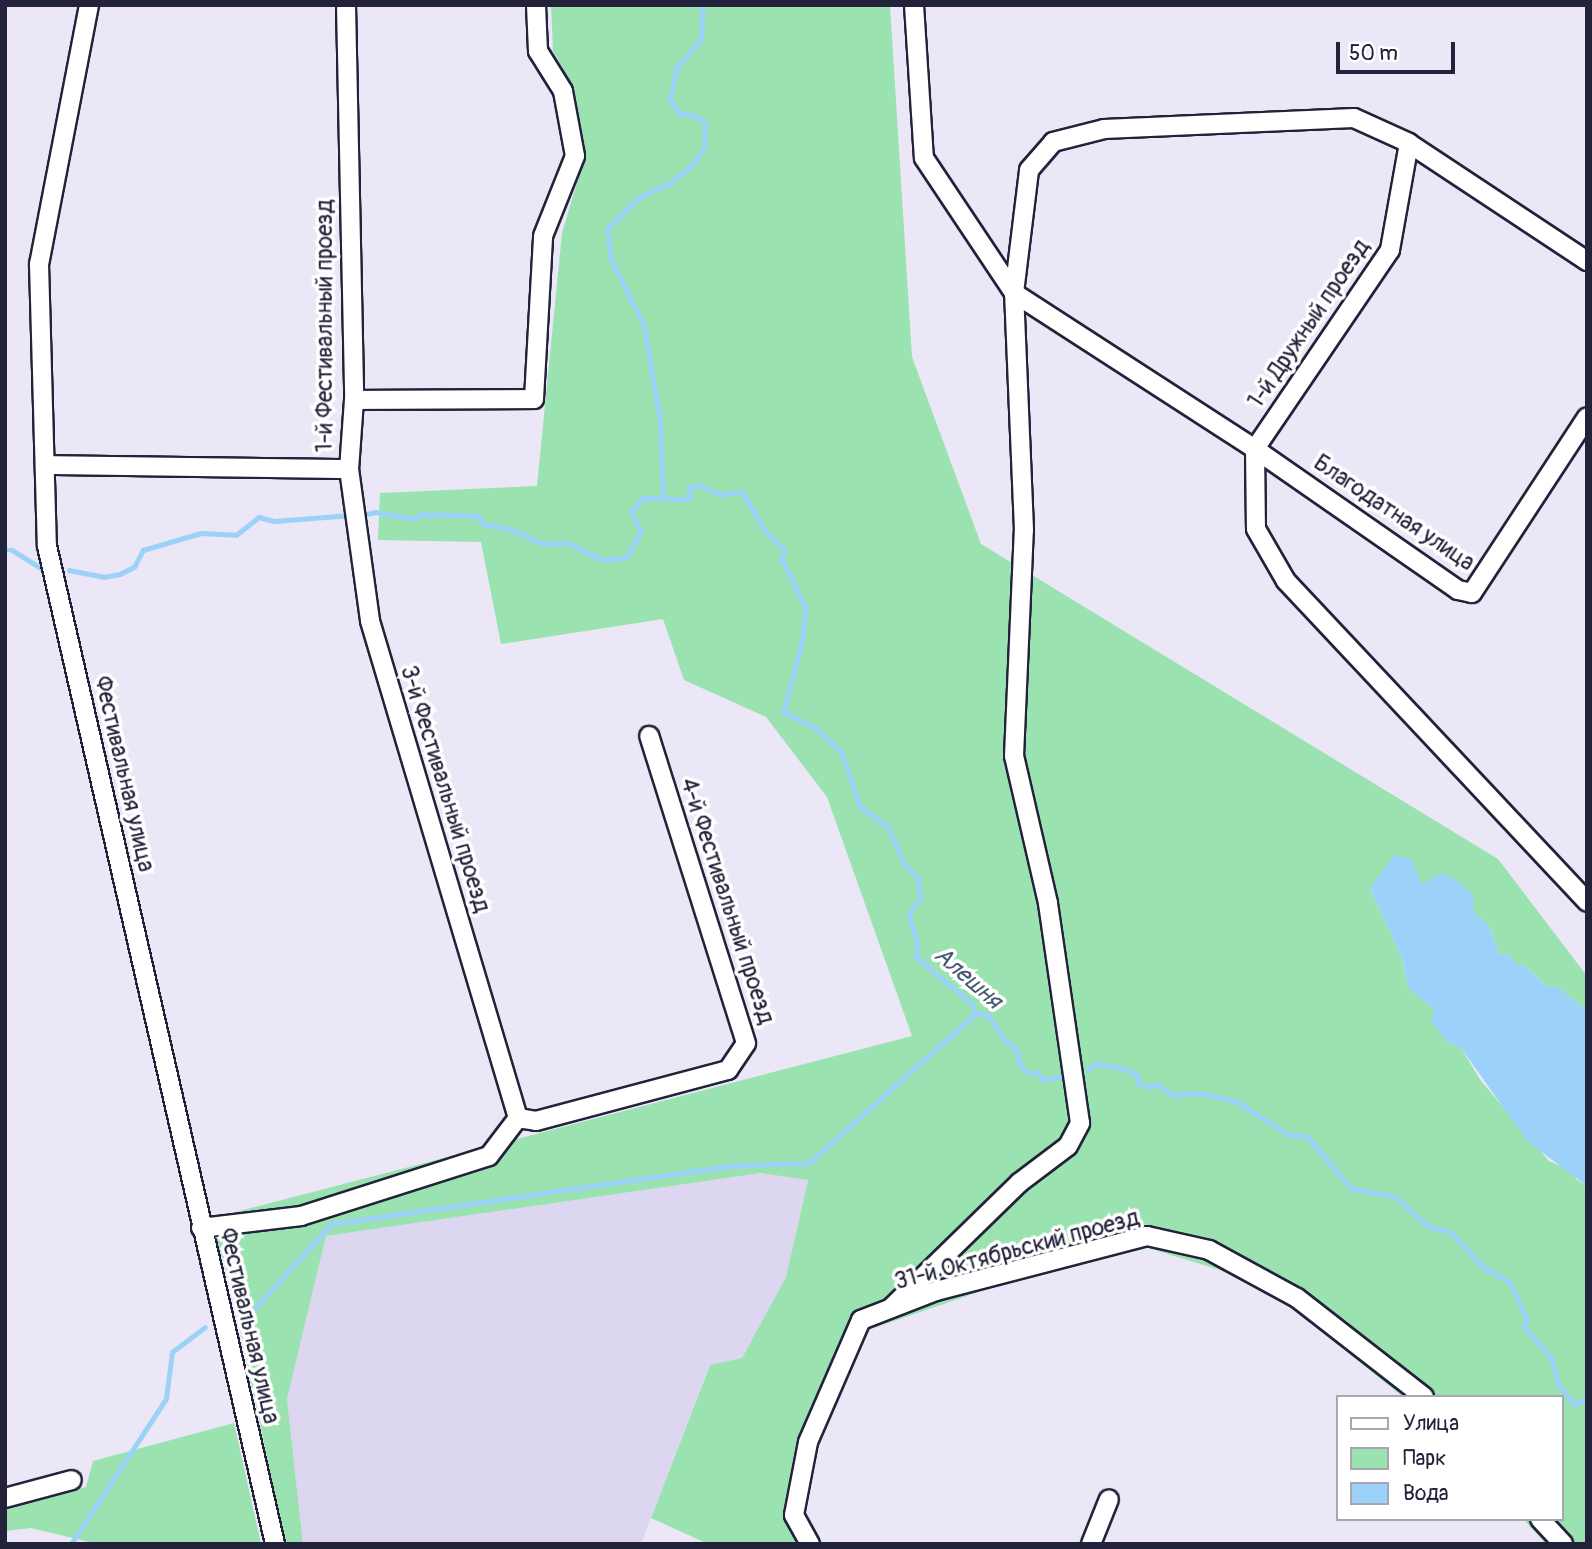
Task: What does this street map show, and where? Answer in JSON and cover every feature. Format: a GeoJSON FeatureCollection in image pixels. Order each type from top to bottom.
{"type":"FeatureCollection","features":[{"type":"Feature","properties":{"kind":"street","name":"Фестивальная улица"},"geometry":{"type":"LineString","coordinates":[[89,5],[39,264],[47,547],[275,1544]]}},
{"type":"Feature","properties":{"kind":"street","name":"1-й Фестивальный проезд"},"geometry":{"type":"LineString","coordinates":[[45,465],[349,469],[354,400],[346,5]]}},
{"type":"Feature","properties":{"kind":"street"},"geometry":{"type":"LineString","coordinates":[[354,400],[534,399],[542,236],[575,156],[563,91],[538,51],[536,5]]}},
{"type":"Feature","properties":{"kind":"street"},"geometry":{"type":"LineString","coordinates":[[914,5],[924,158],[1014,293],[1255,449],[1256,529],[1286,580],[1587,902]]}},
{"type":"Feature","properties":{"kind":"street"},"geometry":{"type":"LineString","coordinates":[[891,1308],[1019,1183],[1068,1146],[1080,1123],[1048,903],[1014,756],[1024,530],[1014,293],[1029,170],[1053,142],[1104,129],[1354,118],[1409,143],[1587,261]]}},
{"type":"Feature","properties":{"kind":"street","name":"1-й Дружный проезд"},"geometry":{"type":"LineString","coordinates":[[1255,449],[1390,250],[1409,143]]}},
{"type":"Feature","properties":{"kind":"street","name":"Благодатная улица"},"geometry":{"type":"LineString","coordinates":[[1255,449],[1458,590],[1472,593],[1587,417]]}},
{"type":"Feature","properties":{"kind":"street","name":"3-й Фестивальный проезд"},"geometry":{"type":"LineString","coordinates":[[349,469],[370,621],[518,1118]]}},
{"type":"Feature","properties":{"kind":"street","name":"4-й Фестивальный проезд"},"geometry":{"type":"LineString","coordinates":[[518,1118],[536,1121],[728,1070],[747,1043],[649,736]]}},
{"type":"Feature","properties":{"kind":"street"},"geometry":{"type":"LineString","coordinates":[[201,1228],[301,1216],[489,1156],[518,1118]]}},
{"type":"Feature","properties":{"kind":"street","name":"31-й Октябрьский проезд"},"geometry":{"type":"LineString","coordinates":[[810,1544],[794,1515],[808,1441],[861,1320],[936,1292],[1147,1236],[1209,1250],[1297,1298],[1421,1395]]}},
{"type":"Feature","properties":{"kind":"street"},"geometry":{"type":"LineString","coordinates":[[5,1498],[72,1480]]}},
{"type":"Feature","properties":{"kind":"street"},"geometry":{"type":"LineString","coordinates":[[1091,1544],[1109,1499]]}},
{"type":"Feature","properties":{"kind":"street"},"geometry":{"type":"LineString","coordinates":[[1542,1521],[1563,1544]]}},
{"type":"Feature","properties":{"kind":"shaded area"},"geometry":{"type":"Polygon","coordinates":[[[761,1173],[808,1179],[786,1277],[742,1358],[709,1366],[641,1544],[303,1544],[287,1399],[326,1236],[761,1173]]]}},
{"type":"Feature","properties":{"kind":"green space"},"geometry":{"type":"Polygon","coordinates":[[[551,5],[890,5],[912,357],[981,544],[1498,859],[1587,976],[1587,1011],[1558,987],[1547,986],[1523,964],[1519,966],[1508,954],[1499,955],[1489,926],[1474,913],[1422,884],[1370,888],[1402,958],[1408,988],[1434,1009],[1446,1041],[1461,1048],[1481,1081],[1549,1161],[1572,1171],[1576,1179],[1587,1186],[1587,1544],[1546,1544],[1525,1521],[1564,1521],[1564,1395],[1401,1395],[1289,1305],[1220,1270],[1148,1248],[993,1287],[868,1330],[816,1443],[798,1544],[706,1543],[651,1518],[710,1365],[742,1358],[786,1277],[808,1180],[761,1173],[326,1236],[287,1399],[303,1544],[285,1544],[230,1280],[209,1219],[912,1036],[827,797],[766,717],[684,680],[663,619],[501,644],[481,542],[378,540],[380,493],[537,486],[562,233],[583,162],[574,88],[553,51],[551,5]]]}},
{"type":"Feature","properties":{"kind":"green space"},"geometry":{"type":"Polygon","coordinates":[[[234,1423],[261,1544],[98,1544],[31,1528],[5,1531],[5,1509],[86,1487],[93,1461],[234,1423]]]}},
{"type":"Feature","properties":{"kind":"water"},"geometry":{"type":"Polygon","coordinates":[[[1394,855],[1411,859],[1422,884],[1441,873],[1455,879],[1473,895],[1474,913],[1489,926],[1499,955],[1508,954],[1519,966],[1523,964],[1547,986],[1558,987],[1587,1011],[1587,1186],[1527,1141],[1461,1048],[1446,1041],[1431,1021],[1434,1009],[1408,988],[1402,958],[1370,888],[1394,855]]]}},
{"type":"Feature","properties":{"kind":"waterway"},"geometry":{"type":"LineString","coordinates":[[663,497],[660,421],[644,326],[611,260],[607,229],[638,198],[670,183],[691,166],[704,148],[705,123],[692,115],[679,114],[670,100],[677,67],[701,39],[702,5]]}},
{"type":"Feature","properties":{"kind":"waterway","name":"Алешня"},"geometry":{"type":"LineString","coordinates":[[361,515],[376,512],[414,519],[422,514],[479,516],[483,524],[510,529],[544,544],[569,543],[602,560],[626,558],[641,532],[631,512],[643,498],[689,499],[689,488],[700,485],[721,495],[742,491],[764,529],[785,551],[782,559],[806,608],[803,639],[784,712],[814,727],[842,752],[860,806],[888,827],[905,865],[918,877],[921,898],[909,915],[918,945],[916,957],[971,1003],[976,1013],[989,1015],[1003,1038],[1018,1051],[1020,1065],[1028,1073],[1038,1073],[1043,1080],[1064,1076]]}},
{"type":"Feature","properties":{"kind":"waterway"},"geometry":{"type":"LineString","coordinates":[[69,570],[104,577],[120,574],[134,567],[143,550],[201,533],[236,535],[259,517],[274,521],[351,515]]}},
{"type":"Feature","properties":{"kind":"waterway"},"geometry":{"type":"LineString","coordinates":[[5,550],[12,550],[41,568]]}},
{"type":"Feature","properties":{"kind":"waterway"},"geometry":{"type":"LineString","coordinates":[[249,1315],[331,1224],[727,1166],[809,1163],[976,1013]]}},
{"type":"Feature","properties":{"kind":"waterway","name":"Алешня"},"geometry":{"type":"LineString","coordinates":[[1088,1070],[1097,1064],[1122,1068],[1137,1074],[1138,1083],[1146,1087],[1157,1084],[1173,1095],[1199,1093],[1236,1101],[1289,1135],[1307,1136],[1351,1188],[1396,1197],[1428,1226],[1451,1232],[1483,1267],[1510,1282],[1527,1319],[1524,1326],[1552,1359],[1558,1383],[1574,1404],[1587,1400]]}},
{"type":"Feature","properties":{"kind":"waterway"},"geometry":{"type":"LineString","coordinates":[[71,1544],[166,1399],[172,1352],[205,1327]]}}]}
